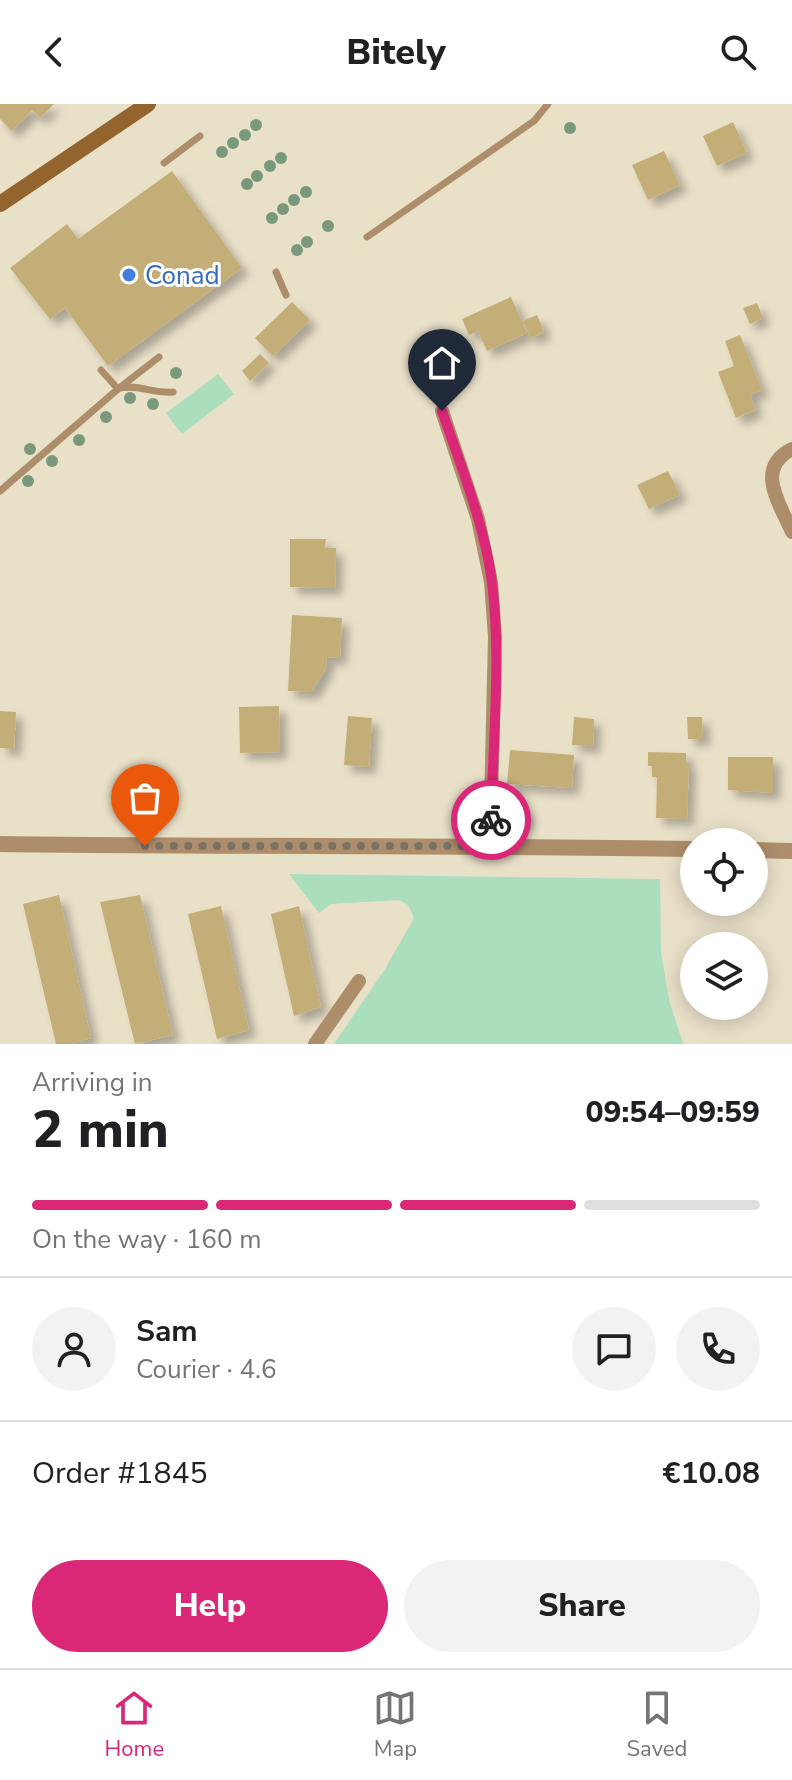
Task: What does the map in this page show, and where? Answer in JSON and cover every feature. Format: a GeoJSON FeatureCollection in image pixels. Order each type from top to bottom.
{"type":"FeatureCollection","features":[{"type":"Feature","properties":{"kind":"main road"},"geometry":{"type":"LineString","coordinates":[[0,204],[148,104]]}},
{"type":"Feature","properties":{"kind":"street"},"geometry":{"type":"LineString","coordinates":[[442,411],[478,519],[491,582],[495,637],[490,846]]}},
{"type":"Feature","properties":{"kind":"street"},"geometry":{"type":"LineString","coordinates":[[792,449],[776,461],[771,475],[774,492],[792,532]]}},
{"type":"Feature","properties":{"kind":"street"},"geometry":{"type":"LineString","coordinates":[[0,844],[680,849]]}},
{"type":"Feature","properties":{"kind":"street"},"geometry":{"type":"LineString","coordinates":[[768,850],[792,851]]}},
{"type":"Feature","properties":{"kind":"street"},"geometry":{"type":"LineString","coordinates":[[315,1044],[359,981]]}},
{"type":"Feature","properties":{"kind":"lane"},"geometry":{"type":"LineString","coordinates":[[367,237],[534,121],[548,104]]}},
{"type":"Feature","properties":{"kind":"lane"},"geometry":{"type":"LineString","coordinates":[[164,163],[200,136]]}},
{"type":"Feature","properties":{"kind":"lane"},"geometry":{"type":"LineString","coordinates":[[276,272],[286,295]]}},
{"type":"Feature","properties":{"kind":"lane"},"geometry":{"type":"LineString","coordinates":[[0,491],[159,357]]}},
{"type":"Feature","properties":{"kind":"lane"},"geometry":{"type":"LineString","coordinates":[[101,370],[118,389]]}},
{"type":"Feature","properties":{"kind":"lane"},"geometry":{"type":"LineString","coordinates":[[118,389],[135,387],[162,393],[173,392]]}},
{"type":"Feature","properties":{"kind":"green space"},"geometry":{"type":"Polygon","coordinates":[[[218,374],[234,394],[182,434],[166,413],[218,374]]]}},
{"type":"Feature","properties":{"kind":"green space"},"geometry":{"type":"Polygon","coordinates":[[[289,874],[660,879],[661,952],[669,1000],[683,1044],[334,1044],[385,969],[414,918],[408,905],[399,900],[331,904],[319,913],[289,874]]]}},
{"type":"Feature","properties":{"kind":"building"},"geometry":{"type":"Polygon","coordinates":[[[0,104],[54,104],[40,118],[32,110],[12,131],[0,119],[0,104]]]}},
{"type":"Feature","properties":{"kind":"building"},"geometry":{"type":"Polygon","coordinates":[[[733,122],[747,153],[717,166],[703,136],[733,122]]]}},
{"type":"Feature","properties":{"kind":"building"},"geometry":{"type":"Polygon","coordinates":[[[664,151],[680,185],[648,200],[632,165],[664,151]]]}},
{"type":"Feature","properties":{"kind":"building"},"geometry":{"type":"Polygon","coordinates":[[[172,171],[242,268],[108,366],[65,308],[50,319],[10,268],[67,224],[78,239],[172,171]]]}},
{"type":"Feature","properties":{"kind":"building"},"geometry":{"type":"Polygon","coordinates":[[[511,297],[527,333],[487,351],[478,331],[469,335],[462,319],[511,297]]]}},
{"type":"Feature","properties":{"kind":"building"},"geometry":{"type":"Polygon","coordinates":[[[292,302],[310,320],[273,356],[255,338],[292,302]]]}},
{"type":"Feature","properties":{"kind":"building"},"geometry":{"type":"Polygon","coordinates":[[[757,303],[763,318],[750,324],[743,308],[757,303]]]}},
{"type":"Feature","properties":{"kind":"building"},"geometry":{"type":"Polygon","coordinates":[[[537,315],[544,332],[531,338],[523,321],[537,315]]]}},
{"type":"Feature","properties":{"kind":"building"},"geometry":{"type":"Polygon","coordinates":[[[740,335],[762,390],[750,395],[756,410],[736,418],[718,372],[734,366],[725,341],[740,335]]]}},
{"type":"Feature","properties":{"kind":"building"},"geometry":{"type":"Polygon","coordinates":[[[260,354],[269,363],[250,381],[242,371],[260,354]]]}},
{"type":"Feature","properties":{"kind":"building"},"geometry":{"type":"Polygon","coordinates":[[[668,471],[680,495],[649,509],[637,485],[668,471]]]}},
{"type":"Feature","properties":{"kind":"building"},"geometry":{"type":"Polygon","coordinates":[[[290,539],[326,539],[325,548],[336,548],[335,588],[290,587],[290,539]]]}},
{"type":"Feature","properties":{"kind":"building"},"geometry":{"type":"Polygon","coordinates":[[[292,615],[342,618],[340,658],[327,657],[326,668],[312,692],[288,691],[292,615]]]}},
{"type":"Feature","properties":{"kind":"building"},"geometry":{"type":"Polygon","coordinates":[[[279,706],[280,752],[240,753],[239,707],[279,706]]]}},
{"type":"Feature","properties":{"kind":"building"},"geometry":{"type":"Polygon","coordinates":[[[0,711],[16,712],[14,749],[0,748],[0,711]]]}},
{"type":"Feature","properties":{"kind":"building"},"geometry":{"type":"Polygon","coordinates":[[[348,716],[372,718],[369,767],[344,765],[348,716]]]}},
{"type":"Feature","properties":{"kind":"building"},"geometry":{"type":"Polygon","coordinates":[[[574,717],[594,719],[593,746],[572,745],[574,717]]]}},
{"type":"Feature","properties":{"kind":"building"},"geometry":{"type":"Polygon","coordinates":[[[687,717],[702,717],[703,739],[688,739],[687,717]]]}},
{"type":"Feature","properties":{"kind":"building"},"geometry":{"type":"Polygon","coordinates":[[[510,750],[574,755],[572,788],[507,784],[510,750]]]}},
{"type":"Feature","properties":{"kind":"building"},"geometry":{"type":"Polygon","coordinates":[[[648,752],[686,753],[686,764],[689,764],[687,819],[656,818],[657,777],[652,777],[652,766],[648,766],[648,752]]]}},
{"type":"Feature","properties":{"kind":"building"},"geometry":{"type":"Polygon","coordinates":[[[728,757],[773,757],[773,793],[728,790],[728,757]]]}},
{"type":"Feature","properties":{"kind":"building"},"geometry":{"type":"Polygon","coordinates":[[[514,808],[526,808],[525,823],[513,823],[514,808]]]}},
{"type":"Feature","properties":{"kind":"building"},"geometry":{"type":"Polygon","coordinates":[[[59,895],[91,1038],[70,1044],[56,1044],[23,904],[59,895]]]}},
{"type":"Feature","properties":{"kind":"building"},"geometry":{"type":"Polygon","coordinates":[[[140,895],[173,1035],[135,1044],[100,902],[140,895]]]}},
{"type":"Feature","properties":{"kind":"building"},"geometry":{"type":"Polygon","coordinates":[[[221,906],[249,1030],[217,1039],[188,914],[221,906]]]}},
{"type":"Feature","properties":{"kind":"building"},"geometry":{"type":"Polygon","coordinates":[[[299,906],[321,1007],[294,1016],[271,914],[299,906]]]}},
{"type":"Feature","properties":{"kind":"way so far"},"geometry":{"type":"LineString","coordinates":[[145,846],[490,846],[491,820]]}},
{"type":"Feature","properties":{"kind":"place","name":"Conad"},"geometry":{"type":"Point","coordinates":[129,275]}},
{"type":"Feature","properties":{"kind":"route"},"geometry":{"type":"LineString","coordinates":[[442,411],[478,519],[489,565],[495,637],[491,820]]}}]}
